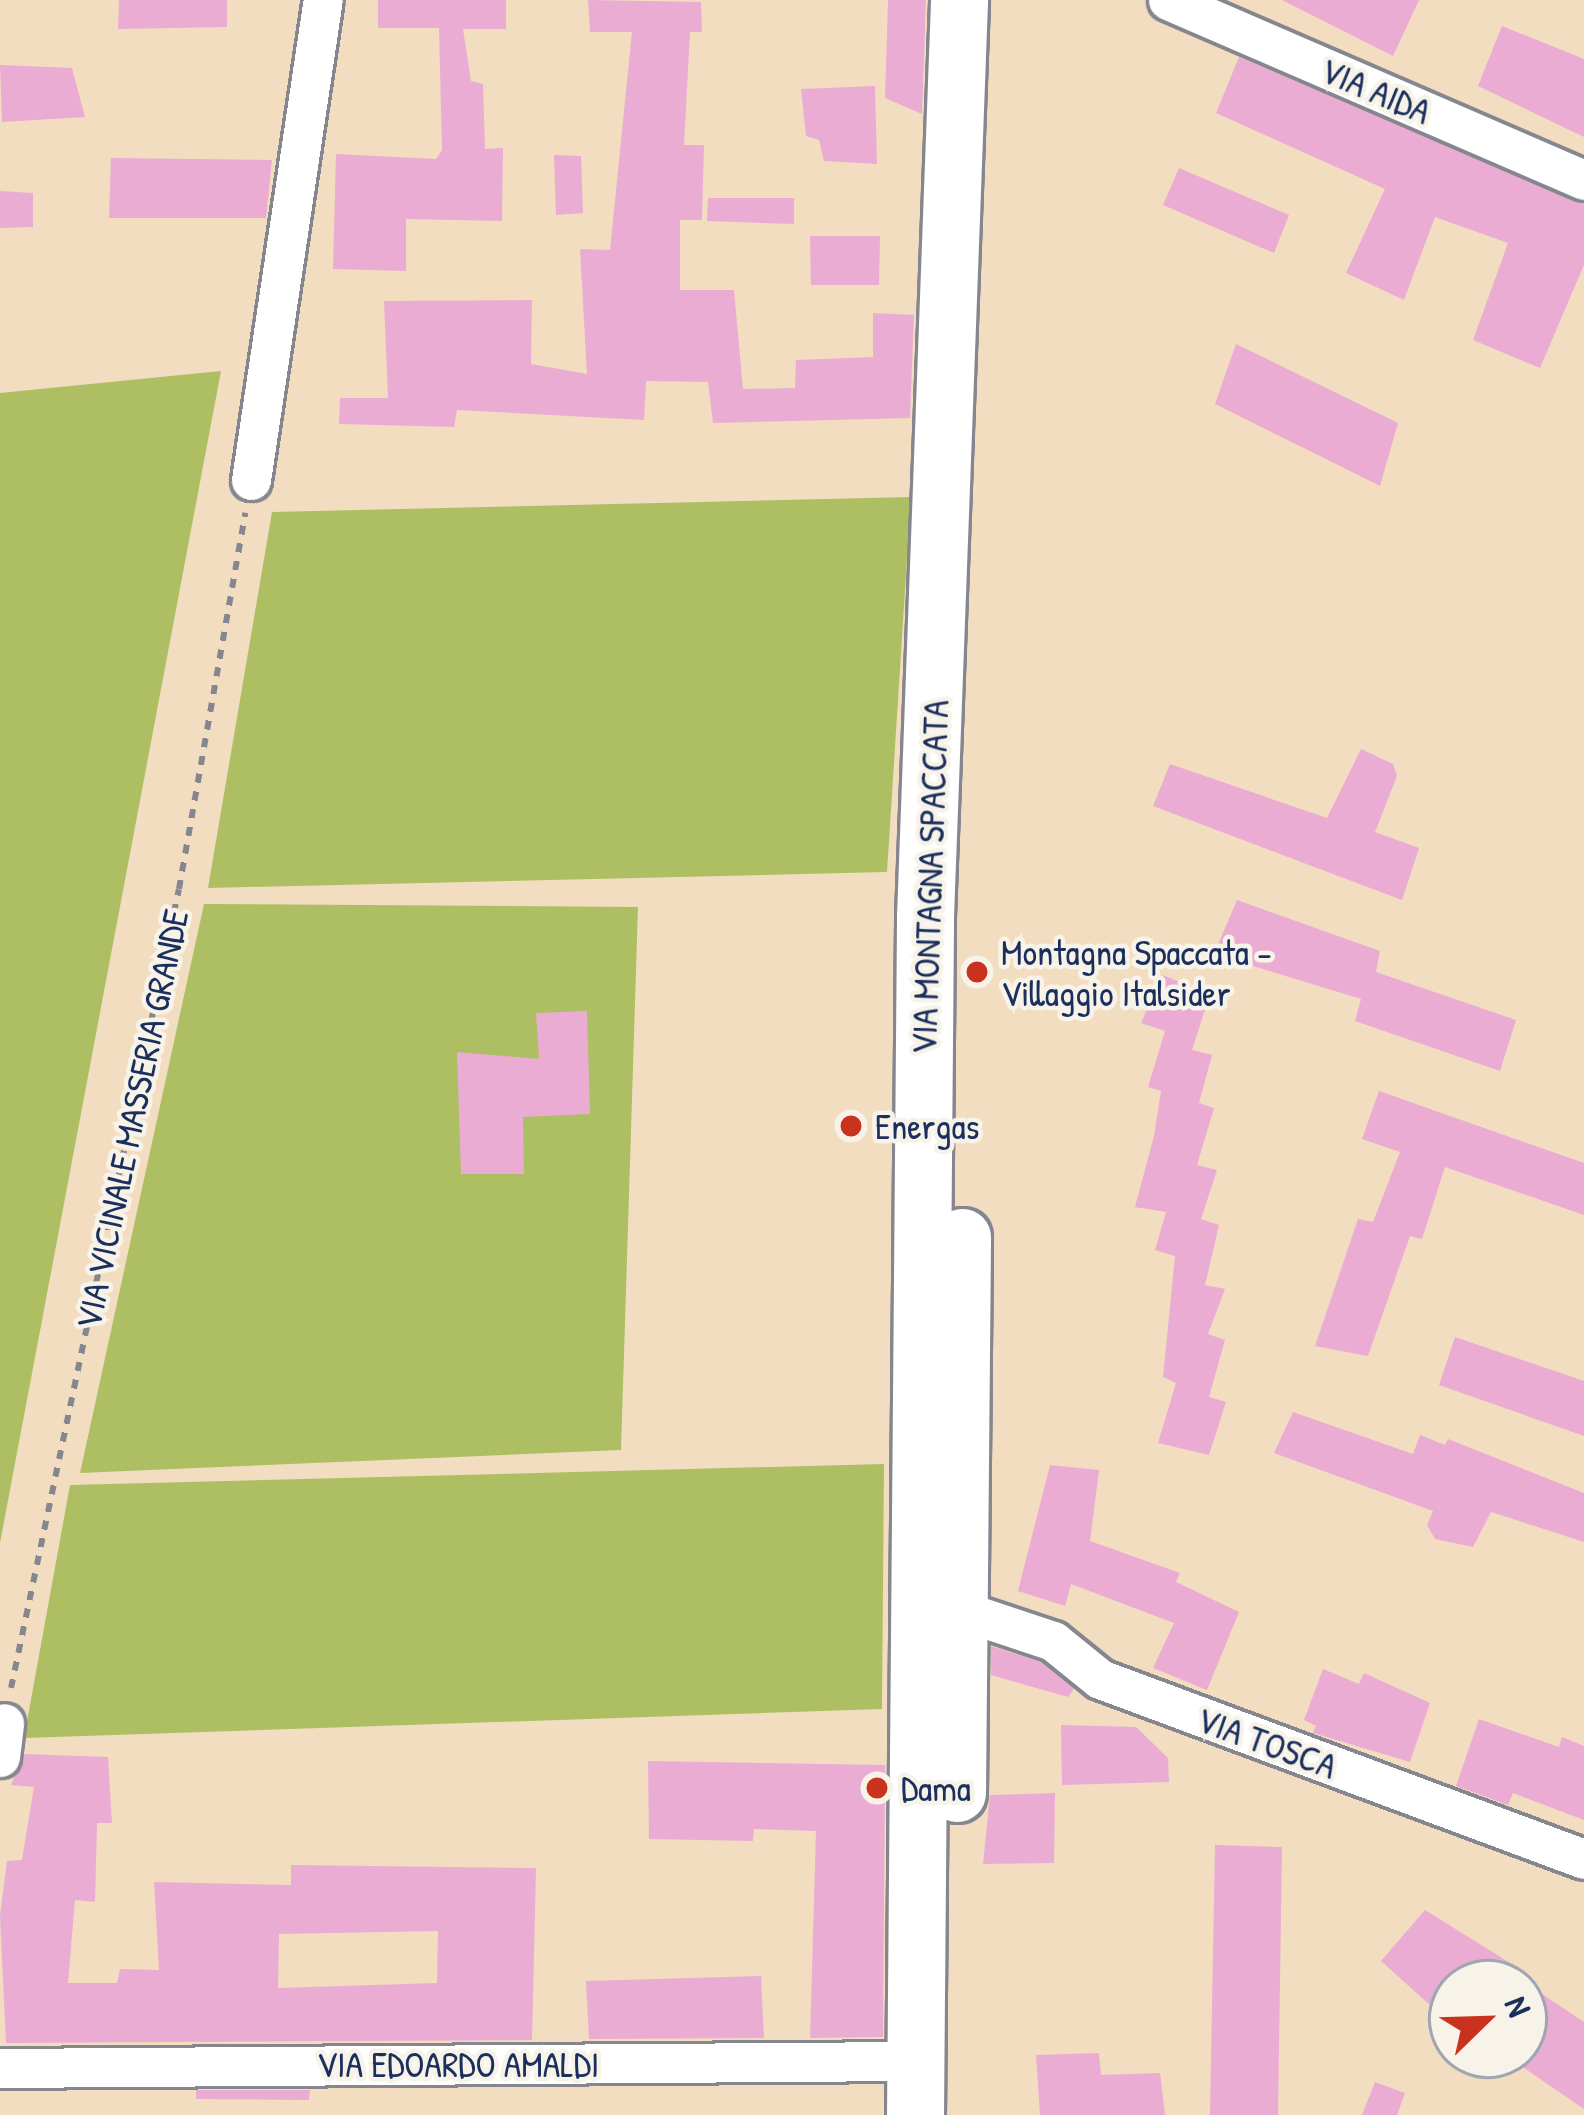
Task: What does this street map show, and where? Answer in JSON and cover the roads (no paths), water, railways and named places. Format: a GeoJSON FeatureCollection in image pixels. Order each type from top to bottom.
{"type":"FeatureCollection","features":[{"type":"Feature","properties":{"kind":"main road","name":"VIA MONTAGNA SPACCATA"},"geometry":{"type":"LineString","coordinates":[[915,2088],[925,916],[959,0]]}},
{"type":"Feature","properties":{"kind":"main road","name":"VIA MONTAGNA SPACCATA"},"geometry":{"type":"LineString","coordinates":[[952,2115],[964,874],[992,0]]}},
{"type":"Feature","properties":{"kind":"street"},"geometry":{"type":"LineString","coordinates":[[251,479],[323,0]]}},
{"type":"Feature","properties":{"kind":"street","name":"VIA AIDA"},"geometry":{"type":"LineString","coordinates":[[1168,0],[1584,181]]}},
{"type":"Feature","properties":{"kind":"street","name":"VIA TOSCA"},"geometry":{"type":"LineString","coordinates":[[960,1610],[1053,1641],[1100,1679],[1584,1859]]}},
{"type":"Feature","properties":{"kind":"street","name":"VIA EDOARDO AMALDI"},"geometry":{"type":"LineString","coordinates":[[0,2068],[915,2088]]}},
{"type":"Feature","properties":{"kind":"place","name":"Montagna Spaccata - Villaggio Italsider"},"geometry":{"type":"Point","coordinates":[977,972]}},
{"type":"Feature","properties":{"kind":"place","name":"Energas"},"geometry":{"type":"Point","coordinates":[851,1126]}},
{"type":"Feature","properties":{"kind":"place","name":"Dama"},"geometry":{"type":"Point","coordinates":[877,1788]}}]}
